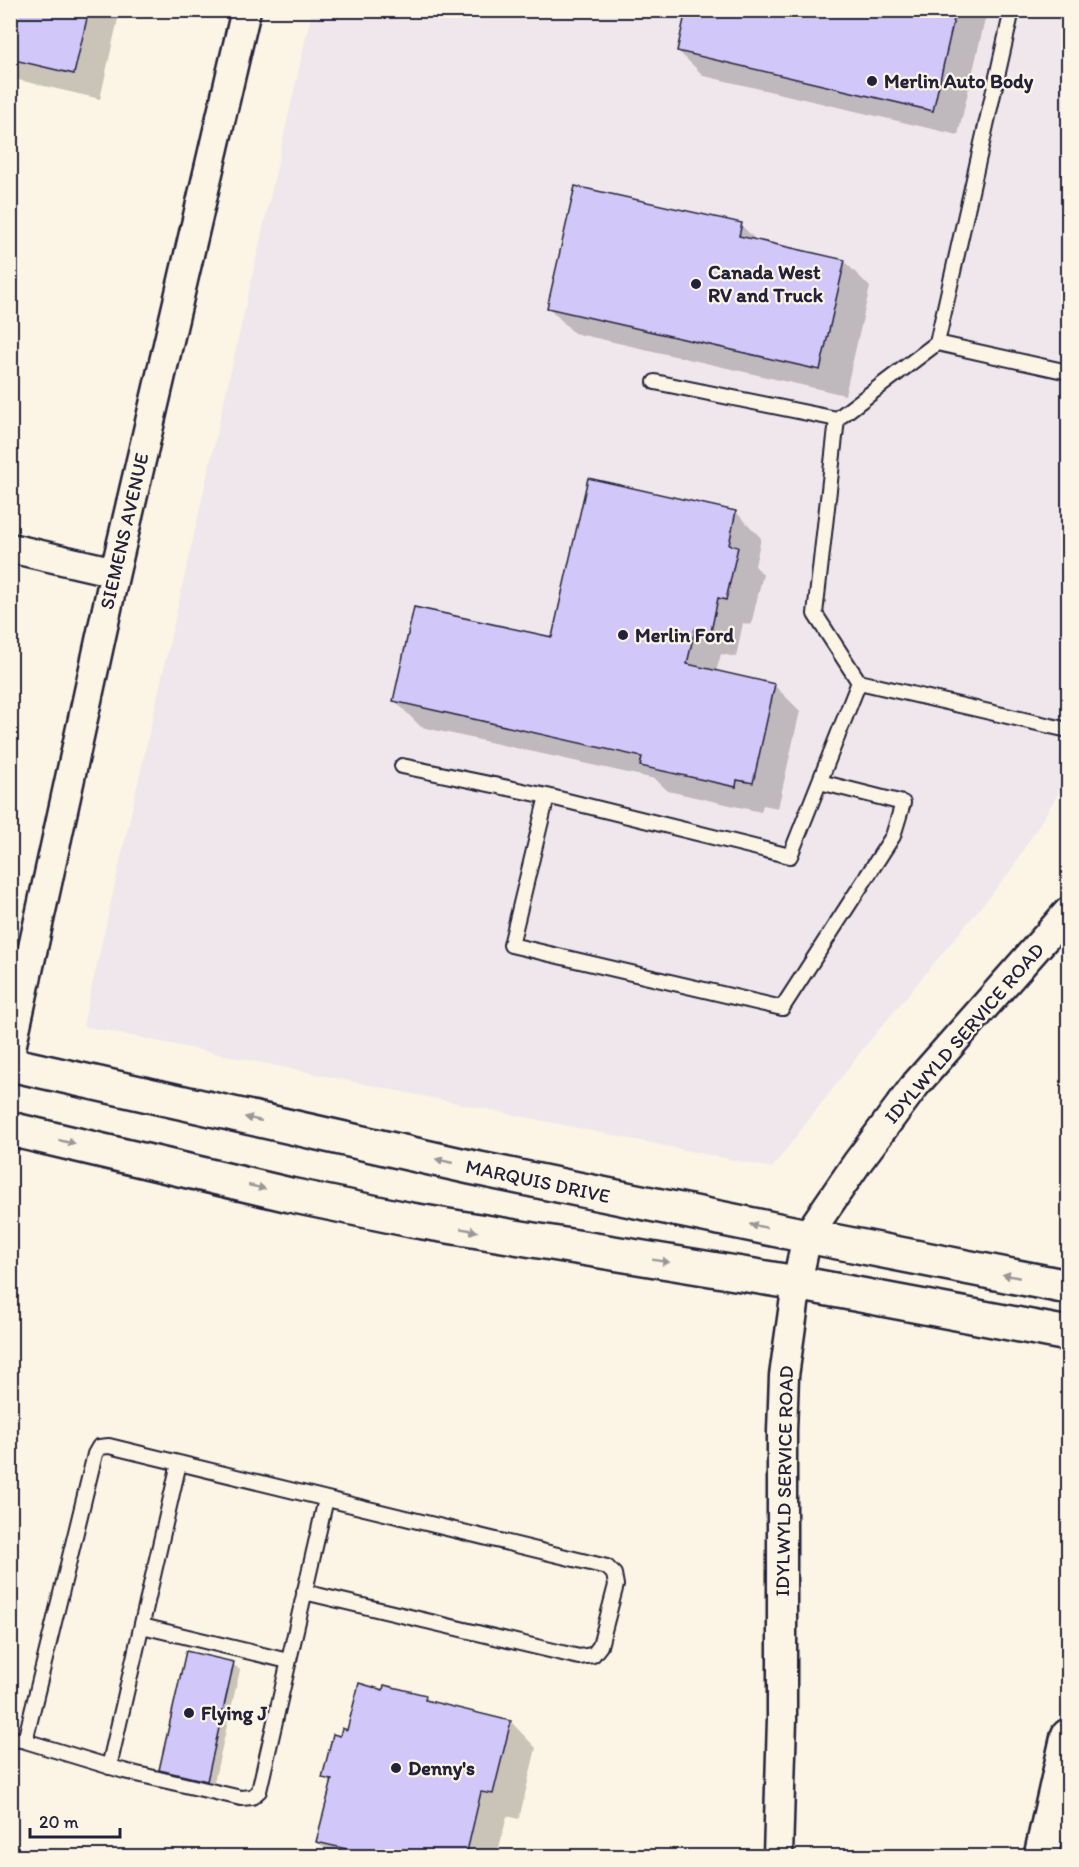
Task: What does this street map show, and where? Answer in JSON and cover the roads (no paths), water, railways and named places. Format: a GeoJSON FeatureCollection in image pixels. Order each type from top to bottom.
{"type":"FeatureCollection","features":[{"type":"Feature","properties":{"kind":"main road","name":"MARQUIS DRIVE"},"geometry":{"type":"LineString","coordinates":[[10,1064],[470,1167],[1068,1287]]}},
{"type":"Feature","properties":{"kind":"main road"},"geometry":{"type":"LineString","coordinates":[[10,1129],[290,1195],[411,1220],[797,1283],[1068,1334]]}},
{"type":"Feature","properties":{"kind":"main road"},"geometry":{"type":"LineString","coordinates":[[1041,1857],[1068,1736]]}},
{"type":"Feature","properties":{"kind":"street","name":"SIEMENS AVENUE"},"geometry":{"type":"LineString","coordinates":[[10,1053],[115,572],[246,10]]}},
{"type":"Feature","properties":{"kind":"street"},"geometry":{"type":"LineString","coordinates":[[10,548],[115,572]]}},
{"type":"Feature","properties":{"kind":"street","name":"IDYLWYLD SERVICE ROAD"},"geometry":{"type":"LineString","coordinates":[[778,1857],[782,1719],[784,1376],[797,1283],[807,1236],[915,1084],[1068,912]]}},
{"type":"Feature","properties":{"kind":"lane"},"geometry":{"type":"LineString","coordinates":[[1012,10],[937,343],[837,419],[815,614],[859,682],[1068,730]]}},
{"type":"Feature","properties":{"kind":"lane"},"geometry":{"type":"LineString","coordinates":[[937,343],[1068,372]]}},
{"type":"Feature","properties":{"kind":"lane"},"geometry":{"type":"LineString","coordinates":[[655,382],[837,419]]}},
{"type":"Feature","properties":{"kind":"lane"},"geometry":{"type":"LineString","coordinates":[[402,766],[547,796],[790,856],[859,682]]}},
{"type":"Feature","properties":{"kind":"lane"},"geometry":{"type":"LineString","coordinates":[[547,796],[511,945],[782,1008],[893,836],[903,803],[820,782]]}},
{"type":"Feature","properties":{"kind":"lane"},"geometry":{"type":"LineString","coordinates":[[25,1741],[95,1454],[99,1447],[109,1446],[607,1567],[614,1574],[616,1585],[600,1646],[593,1655],[579,1657],[304,1592]]}},
{"type":"Feature","properties":{"kind":"lane"},"geometry":{"type":"LineString","coordinates":[[109,1767],[179,1463]]}},
{"type":"Feature","properties":{"kind":"lane"},"geometry":{"type":"LineString","coordinates":[[10,1738],[109,1767],[241,1798],[252,1797],[258,1791],[326,1499]]}},
{"type":"Feature","properties":{"kind":"lane"},"geometry":{"type":"LineString","coordinates":[[142,1626],[288,1661]]}},
{"type":"Feature","properties":{"kind":"place","name":"Merlin Auto Body"},"geometry":{"type":"Point","coordinates":[872,81]}},
{"type":"Feature","properties":{"kind":"place","name":"Canada West RV and Truck"},"geometry":{"type":"Point","coordinates":[696,284]}},
{"type":"Feature","properties":{"kind":"place","name":"Merlin Ford"},"geometry":{"type":"Point","coordinates":[623,635]}},
{"type":"Feature","properties":{"kind":"place","name":"Flying J"},"geometry":{"type":"Point","coordinates":[189,1713]}},
{"type":"Feature","properties":{"kind":"place","name":"Denny's"},"geometry":{"type":"Point","coordinates":[396,1768]}}]}
